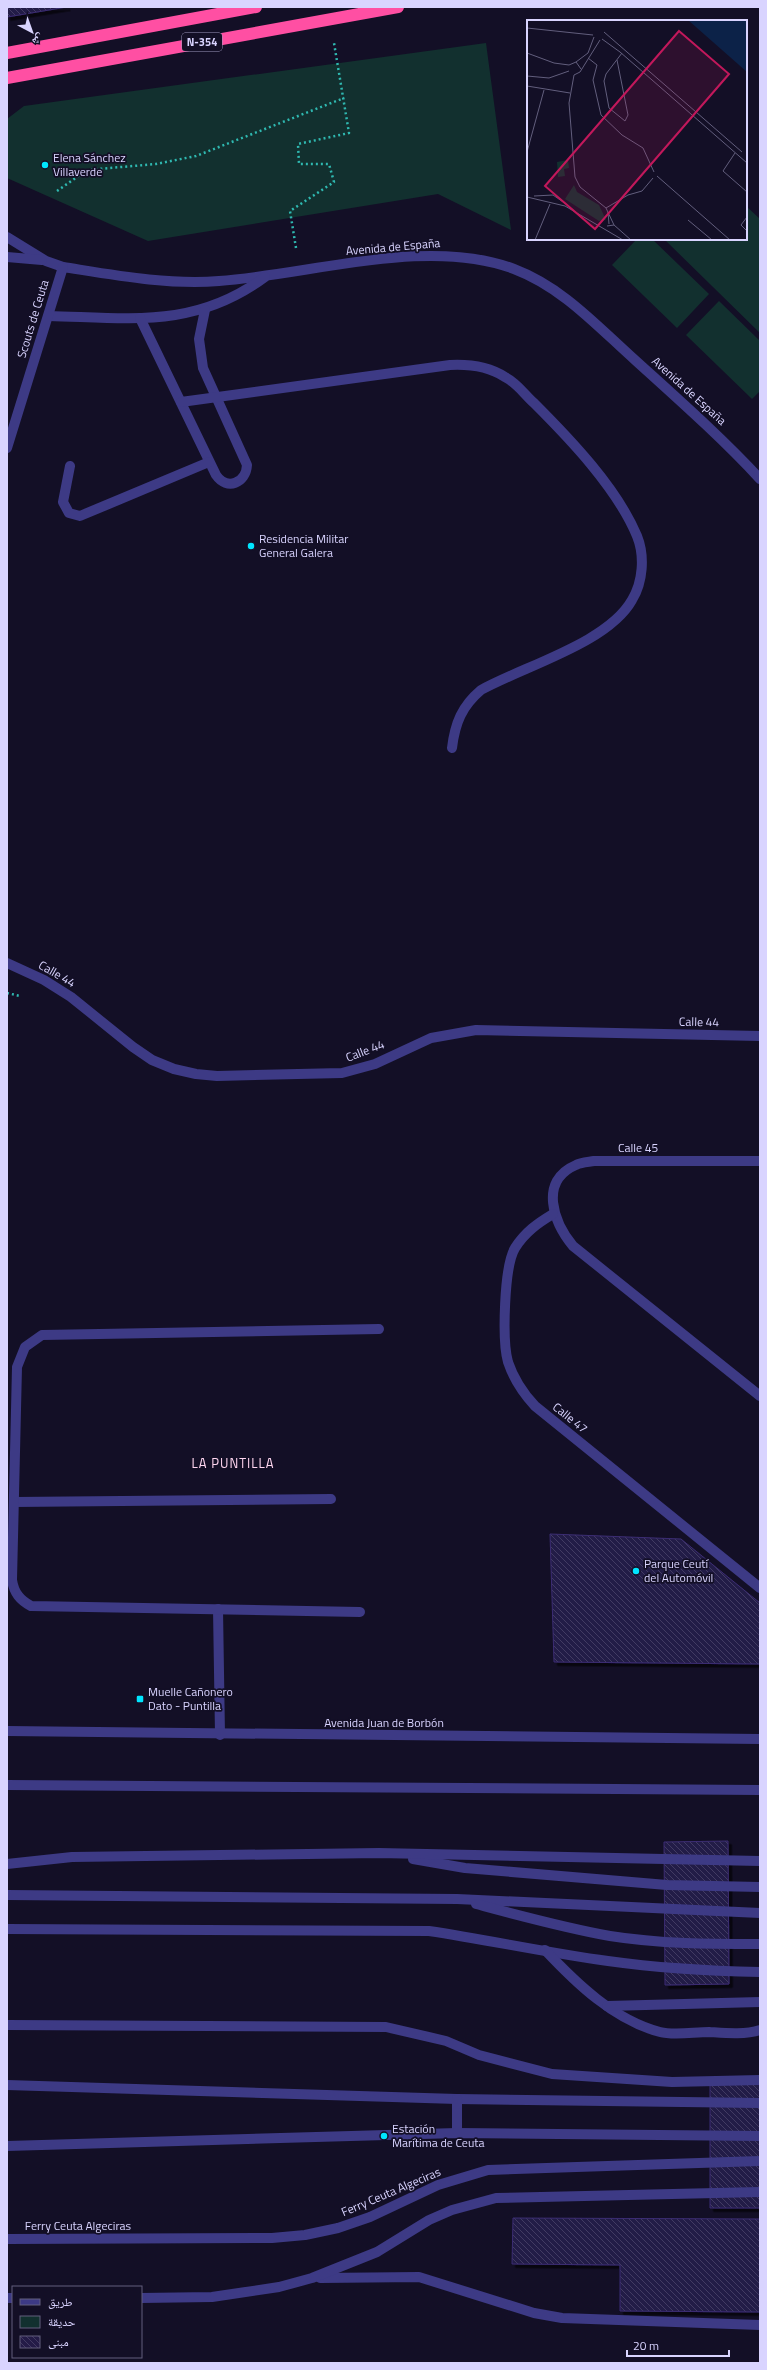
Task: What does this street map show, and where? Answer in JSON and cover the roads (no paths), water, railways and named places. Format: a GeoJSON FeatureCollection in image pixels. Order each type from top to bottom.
{"type":"FeatureCollection","features":[{"type":"Feature","properties":{"kind":"highway","name":"N-354"},"geometry":{"type":"LineString","coordinates":[[7,54],[256,7]]}},
{"type":"Feature","properties":{"kind":"highway","name":"N-354"},"geometry":{"type":"LineString","coordinates":[[7,78],[16,75],[398,7]]}},
{"type":"Feature","properties":{"kind":"street","name":"Avenida de España"},"geometry":{"type":"LineString","coordinates":[[7,237],[46,261],[63,267],[168,281],[216,281],[265,277],[404,257],[446,255],[480,259],[513,269],[544,284],[573,303],[724,440],[760,479]]}},
{"type":"Feature","properties":{"kind":"street","name":"Avenida de España"},"geometry":{"type":"LineString","coordinates":[[7,257],[46,261]]}},
{"type":"Feature","properties":{"kind":"street","name":"Scouts de Ceuta"},"geometry":{"type":"LineString","coordinates":[[7,448],[63,267]]}},
{"type":"Feature","properties":{"kind":"street"},"geometry":{"type":"LineString","coordinates":[[49,316],[140,318],[184,314],[205,310],[246,291],[265,277]]}},
{"type":"Feature","properties":{"kind":"street"},"geometry":{"type":"LineString","coordinates":[[140,318],[209,462],[220,481],[228,484],[235,484],[242,479],[246,473],[247,465],[203,368],[200,354],[200,324],[205,310]]}},
{"type":"Feature","properties":{"kind":"street"},"geometry":{"type":"LineString","coordinates":[[181,402],[450,365],[477,366],[506,377],[519,387],[592,466],[612,494],[634,532],[641,553],[642,570],[633,600],[624,613],[602,632],[481,690],[471,699],[457,722],[452,748]]}},
{"type":"Feature","properties":{"kind":"street"},"geometry":{"type":"LineString","coordinates":[[70,466],[63,502],[69,513],[80,516],[209,462]]}},
{"type":"Feature","properties":{"kind":"street","name":"Calle 44"},"geometry":{"type":"LineString","coordinates":[[7,963],[44,980],[71,997],[133,1047],[152,1060],[174,1069],[217,1076],[342,1073],[375,1064],[431,1038],[476,1030],[760,1036]]}},
{"type":"Feature","properties":{"kind":"street","name":"Calle 45"},"geometry":{"type":"LineString","coordinates":[[553,1214],[552,1194],[560,1176],[576,1165],[594,1161],[760,1161]]}},
{"type":"Feature","properties":{"kind":"street"},"geometry":{"type":"LineString","coordinates":[[553,1214],[561,1232],[573,1246],[760,1396]]}},
{"type":"Feature","properties":{"kind":"street","name":"Calle 47"},"geometry":{"type":"LineString","coordinates":[[553,1214],[524,1234],[514,1249],[508,1266],[506,1341],[508,1361],[515,1379],[535,1406],[760,1588]]}},
{"type":"Feature","properties":{"kind":"street"},"geometry":{"type":"LineString","coordinates":[[360,1612],[31,1606],[17,1595],[12,1580],[17,1367],[24,1347],[42,1335],[379,1329]]}},
{"type":"Feature","properties":{"kind":"street"},"geometry":{"type":"LineString","coordinates":[[14,1502],[331,1499]]}},
{"type":"Feature","properties":{"kind":"street"},"geometry":{"type":"LineString","coordinates":[[218,1609],[220,1735]]}},
{"type":"Feature","properties":{"kind":"street","name":"Avenida Juan de Borbón"},"geometry":{"type":"LineString","coordinates":[[7,1732],[760,1739]]}},
{"type":"Feature","properties":{"kind":"street"},"geometry":{"type":"LineString","coordinates":[[7,1785],[760,1790]]}},
{"type":"Feature","properties":{"kind":"street"},"geometry":{"type":"LineString","coordinates":[[379,1853],[465,1868],[667,1885],[760,1887]]}},
{"type":"Feature","properties":{"kind":"street"},"geometry":{"type":"LineString","coordinates":[[7,1864],[72,1858],[379,1853],[760,1861]]}},
{"type":"Feature","properties":{"kind":"street"},"geometry":{"type":"LineString","coordinates":[[7,1895],[457,1899],[760,1913]]}},
{"type":"Feature","properties":{"kind":"street"},"geometry":{"type":"LineString","coordinates":[[457,1899],[543,1922],[612,1936],[711,1944],[760,1944]]}},
{"type":"Feature","properties":{"kind":"street"},"geometry":{"type":"LineString","coordinates":[[7,1929],[429,1932],[623,1963],[760,1972]]}},
{"type":"Feature","properties":{"kind":"street"},"geometry":{"type":"LineString","coordinates":[[545,1950],[564,1971],[607,2006],[631,2020],[661,2032],[745,2033],[760,2030]]}},
{"type":"Feature","properties":{"kind":"street"},"geometry":{"type":"LineString","coordinates":[[607,2006],[760,2002]]}},
{"type":"Feature","properties":{"kind":"street"},"geometry":{"type":"LineString","coordinates":[[7,2025],[374,2026],[446,2041],[479,2055],[552,2074],[672,2082],[760,2080]]}},
{"type":"Feature","properties":{"kind":"street"},"geometry":{"type":"LineString","coordinates":[[7,2085],[457,2099],[760,2102]]}},
{"type":"Feature","properties":{"kind":"street"},"geometry":{"type":"LineString","coordinates":[[457,2099],[457,2133]]}},
{"type":"Feature","properties":{"kind":"street"},"geometry":{"type":"LineString","coordinates":[[7,2146],[457,2133],[760,2136]]}},
{"type":"Feature","properties":{"kind":"street","name":"Ferry Ceuta Algeciras"},"geometry":{"type":"LineString","coordinates":[[7,2239],[272,2238],[305,2235],[338,2228],[370,2217],[438,2185],[488,2170],[760,2161]]}},
{"type":"Feature","properties":{"kind":"street"},"geometry":{"type":"LineString","coordinates":[[142,2298],[212,2298],[279,2287],[312,2278],[377,2252],[429,2220],[452,2210],[489,2200],[760,2192]]}},
{"type":"Feature","properties":{"kind":"street"},"geometry":{"type":"LineString","coordinates":[[312,2278],[418,2277],[534,2312],[562,2318],[760,2325]]}},
{"type":"Feature","properties":{"kind":"place","name":"Elena Sánchez Villaverde"},"geometry":{"type":"Point","coordinates":[45,165]}},
{"type":"Feature","properties":{"kind":"place","name":"Residencia Militar General Galera"},"geometry":{"type":"Point","coordinates":[251,546]}},
{"type":"Feature","properties":{"kind":"place","name":"Parque Ceutí del Automóvil"},"geometry":{"type":"Point","coordinates":[636,1571]}},
{"type":"Feature","properties":{"kind":"place","name":"Muelle Cañonero Dato - Puntilla"},"geometry":{"type":"Point","coordinates":[140,1699]}},
{"type":"Feature","properties":{"kind":"place","name":"Estación Marítima de Ceuta"},"geometry":{"type":"Point","coordinates":[384,2136]}},
{"type":"Feature","properties":{"kind":"district","name":"LA PUNTILLA"},"geometry":{"type":"Point","coordinates":[233,1463]}}]}
